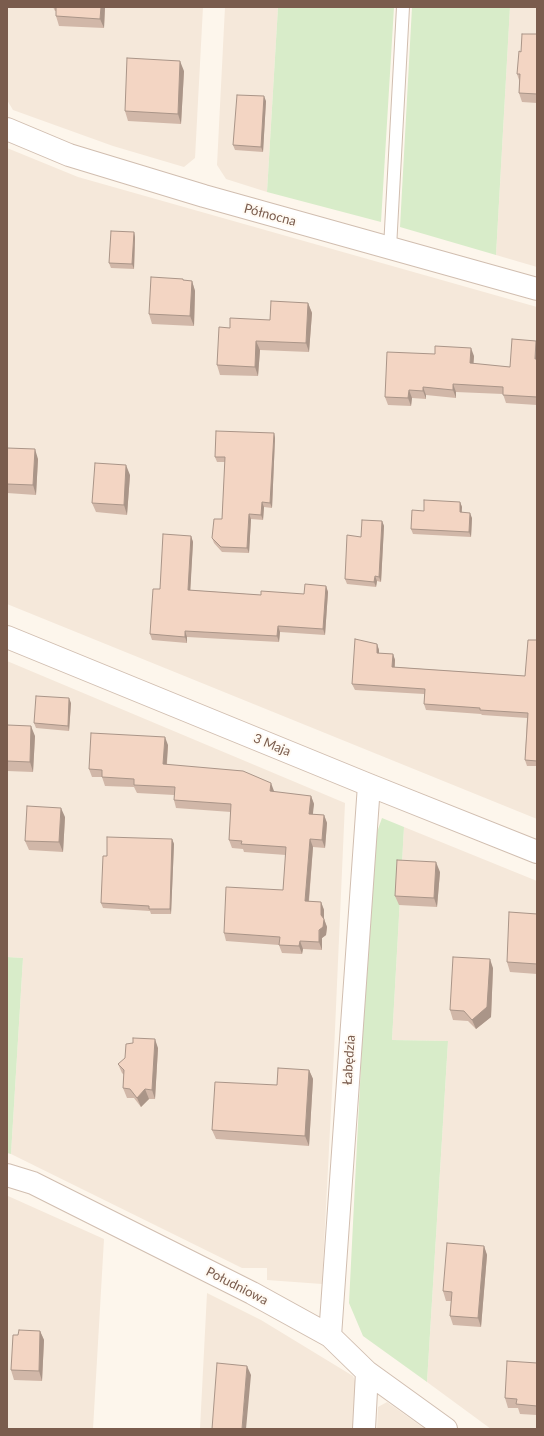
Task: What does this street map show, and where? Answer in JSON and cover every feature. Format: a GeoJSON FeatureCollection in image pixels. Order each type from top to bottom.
{"type":"FeatureCollection","features":[{"type":"Feature","properties":{"kind":"street","name":"Północna"},"geometry":{"type":"LineString","coordinates":[[7,130],[69,155],[225,202],[537,289]]}},
{"type":"Feature","properties":{"kind":"street","name":"3 Maja"},"geometry":{"type":"LineString","coordinates":[[7,637],[537,852]]}},
{"type":"Feature","properties":{"kind":"street","name":"Łabędzia"},"geometry":{"type":"LineString","coordinates":[[330,1336],[369,785]]}},
{"type":"Feature","properties":{"kind":"street","name":"Południowa"},"geometry":{"type":"LineString","coordinates":[[7,1175],[33,1183],[252,1293],[330,1336],[367,1372],[446,1429]]}},
{"type":"Feature","properties":{"kind":"street"},"geometry":{"type":"LineString","coordinates":[[364,1429],[367,1372]]}},
{"type":"Feature","properties":{"kind":"lane"},"geometry":{"type":"LineString","coordinates":[[390,248],[403,7]]}},
{"type":"Feature","properties":{"kind":"shaded area"},"geometry":{"type":"Polygon","coordinates":[[[7,7],[203,7],[195,158],[184,167],[113,146],[13,110],[7,100],[7,7]]]}},
{"type":"Feature","properties":{"kind":"shaded area"},"geometry":{"type":"Polygon","coordinates":[[[225,7],[278,7],[267,192],[226,179],[217,165],[225,7]]]}},
{"type":"Feature","properties":{"kind":"shaded area"},"geometry":{"type":"Polygon","coordinates":[[[510,7],[537,7],[537,267],[496,255],[510,7]]]}},
{"type":"Feature","properties":{"kind":"shaded area"},"geometry":{"type":"Polygon","coordinates":[[[7,148],[78,177],[537,307],[537,819],[7,604],[7,148]]]}},
{"type":"Feature","properties":{"kind":"shaded area"},"geometry":{"type":"Polygon","coordinates":[[[7,661],[345,803],[322,1284],[267,1280],[267,1268],[242,1268],[11,1154],[23,958],[7,957],[7,661]]]}},
{"type":"Feature","properties":{"kind":"shaded area"},"geometry":{"type":"Polygon","coordinates":[[[404,827],[537,881],[537,1429],[491,1429],[427,1382],[448,1041],[392,1040],[404,827]]]}},
{"type":"Feature","properties":{"kind":"shaded area"},"geometry":{"type":"Polygon","coordinates":[[[8,1196],[104,1239],[93,1429],[7,1429],[8,1196]]]}},
{"type":"Feature","properties":{"kind":"shaded area"},"geometry":{"type":"Polygon","coordinates":[[[207,1293],[261,1320],[353,1376],[360,1392],[358,1429],[200,1429],[207,1293]]]}},
{"type":"Feature","properties":{"kind":"shaded area"},"geometry":{"type":"Polygon","coordinates":[[[387,1402],[425,1429],[377,1429],[378,1407],[387,1402]]]}},
{"type":"Feature","properties":{"kind":"green space"},"geometry":{"type":"Polygon","coordinates":[[[278,7],[394,7],[381,222],[267,192],[278,7]]]}},
{"type":"Feature","properties":{"kind":"green space"},"geometry":{"type":"Polygon","coordinates":[[[412,7],[510,7],[496,255],[400,227],[412,7]]]}},
{"type":"Feature","properties":{"kind":"green space"},"geometry":{"type":"Polygon","coordinates":[[[382,818],[404,827],[392,1040],[448,1041],[427,1382],[363,1336],[349,1303],[362,1044],[377,832],[382,818]]]}},
{"type":"Feature","properties":{"kind":"green space"},"geometry":{"type":"Polygon","coordinates":[[[7,957],[23,958],[11,1154],[7,1153],[7,957]]]}},
{"type":"Feature","properties":{"kind":"building"},"geometry":{"type":"Polygon","coordinates":[[[56,7],[101,7],[100,19],[56,16],[56,7]]]}},
{"type":"Feature","properties":{"kind":"building"},"geometry":{"type":"Polygon","coordinates":[[[522,34],[537,34],[537,94],[519,93],[520,74],[517,74],[519,51],[521,52],[522,34]]]}},
{"type":"Feature","properties":{"kind":"building"},"geometry":{"type":"Polygon","coordinates":[[[127,58],[180,61],[178,114],[125,111],[127,58]]]}},
{"type":"Feature","properties":{"kind":"building"},"geometry":{"type":"Polygon","coordinates":[[[237,95],[264,96],[261,147],[233,145],[237,95]]]}},
{"type":"Feature","properties":{"kind":"building"},"geometry":{"type":"Polygon","coordinates":[[[111,231],[134,232],[132,264],[109,263],[111,231]]]}},
{"type":"Feature","properties":{"kind":"building"},"geometry":{"type":"Polygon","coordinates":[[[151,277],[192,281],[190,316],[149,314],[151,277]]]}},
{"type":"Feature","properties":{"kind":"building"},"geometry":{"type":"Polygon","coordinates":[[[271,301],[308,303],[306,343],[256,341],[255,367],[217,365],[219,327],[230,328],[230,318],[270,320],[271,301]]]}},
{"type":"Feature","properties":{"kind":"building"},"geometry":{"type":"Polygon","coordinates":[[[512,339],[536,341],[535,359],[537,359],[537,397],[503,395],[503,387],[453,384],[453,390],[423,387],[423,391],[409,390],[408,398],[385,397],[387,352],[435,354],[435,346],[471,348],[470,363],[510,367],[512,339]]]}},
{"type":"Feature","properties":{"kind":"building"},"geometry":{"type":"Polygon","coordinates":[[[216,431],[274,433],[270,503],[262,502],[261,515],[249,514],[247,548],[221,547],[212,538],[214,519],[222,519],[225,457],[215,457],[216,431]]]}},
{"type":"Feature","properties":{"kind":"building"},"geometry":{"type":"Polygon","coordinates":[[[7,448],[35,449],[33,485],[7,484],[7,448]]]}},
{"type":"Feature","properties":{"kind":"building"},"geometry":{"type":"Polygon","coordinates":[[[95,463],[126,465],[124,505],[92,503],[95,463]]]}},
{"type":"Feature","properties":{"kind":"building"},"geometry":{"type":"Polygon","coordinates":[[[424,500],[460,502],[460,512],[470,513],[469,532],[411,529],[412,510],[424,511],[424,500]]]}},
{"type":"Feature","properties":{"kind":"building"},"geometry":{"type":"Polygon","coordinates":[[[362,520],[382,521],[379,577],[375,576],[374,582],[345,579],[347,535],[361,537],[362,520]]]}},
{"type":"Feature","properties":{"kind":"building"},"geometry":{"type":"Polygon","coordinates":[[[163,534],[191,536],[188,590],[261,595],[261,591],[304,594],[305,584],[326,586],[323,629],[278,626],[277,636],[185,631],[185,637],[150,634],[153,589],[160,589],[163,534]]]}},
{"type":"Feature","properties":{"kind":"building"},"geometry":{"type":"Polygon","coordinates":[[[355,639],[377,644],[377,653],[393,654],[392,667],[525,676],[528,640],[537,640],[537,761],[525,760],[528,713],[424,704],[425,689],[352,684],[355,639]]]}},
{"type":"Feature","properties":{"kind":"building"},"geometry":{"type":"Polygon","coordinates":[[[36,696],[69,698],[68,726],[34,723],[36,696]]]}},
{"type":"Feature","properties":{"kind":"building"},"geometry":{"type":"Polygon","coordinates":[[[7,725],[31,726],[30,762],[7,761],[7,725]]]}},
{"type":"Feature","properties":{"kind":"building"},"geometry":{"type":"Polygon","coordinates":[[[91,733],[165,737],[163,764],[243,771],[271,783],[270,791],[311,796],[309,814],[324,815],[322,840],[310,839],[305,901],[321,902],[321,915],[324,919],[323,927],[319,930],[319,942],[300,941],[299,946],[279,945],[280,937],[224,933],[226,887],[283,890],[286,847],[241,844],[242,841],[229,840],[231,804],[174,800],[175,787],[134,785],[134,779],[102,777],[102,770],[89,769],[91,733]]]}},
{"type":"Feature","properties":{"kind":"building"},"geometry":{"type":"Polygon","coordinates":[[[27,806],[61,808],[59,842],[25,841],[27,806]]]}},
{"type":"Feature","properties":{"kind":"building"},"geometry":{"type":"Polygon","coordinates":[[[107,837],[172,839],[170,909],[149,909],[149,906],[101,903],[103,856],[107,856],[107,837]]]}},
{"type":"Feature","properties":{"kind":"building"},"geometry":{"type":"Polygon","coordinates":[[[397,860],[436,862],[434,898],[395,896],[397,860]]]}},
{"type":"Feature","properties":{"kind":"building"},"geometry":{"type":"Polygon","coordinates":[[[509,912],[537,914],[537,964],[507,962],[509,912]]]}},
{"type":"Feature","properties":{"kind":"building"},"geometry":{"type":"Polygon","coordinates":[[[453,957],[490,959],[487,1007],[472,1020],[464,1011],[450,1010],[453,957]]]}},
{"type":"Feature","properties":{"kind":"building"},"geometry":{"type":"Polygon","coordinates":[[[133,1038],[155,1039],[152,1090],[145,1089],[137,1098],[130,1089],[123,1088],[124,1070],[118,1064],[125,1058],[126,1044],[133,1043],[133,1038]]]}},
{"type":"Feature","properties":{"kind":"building"},"geometry":{"type":"Polygon","coordinates":[[[278,1068],[309,1070],[305,1136],[212,1130],[215,1082],[277,1085],[278,1068]]]}},
{"type":"Feature","properties":{"kind":"building"},"geometry":{"type":"Polygon","coordinates":[[[447,1243],[484,1246],[478,1318],[450,1316],[452,1292],[443,1291],[447,1243]]]}},
{"type":"Feature","properties":{"kind":"building"},"geometry":{"type":"Polygon","coordinates":[[[19,1330],[40,1331],[39,1371],[11,1370],[13,1335],[18,1335],[19,1330]]]}},
{"type":"Feature","properties":{"kind":"building"},"geometry":{"type":"Polygon","coordinates":[[[507,1361],[537,1363],[537,1406],[516,1404],[517,1399],[505,1398],[507,1361]]]}},
{"type":"Feature","properties":{"kind":"building"},"geometry":{"type":"Polygon","coordinates":[[[217,1363],[247,1366],[242,1429],[212,1429],[217,1363]]]}}]}
